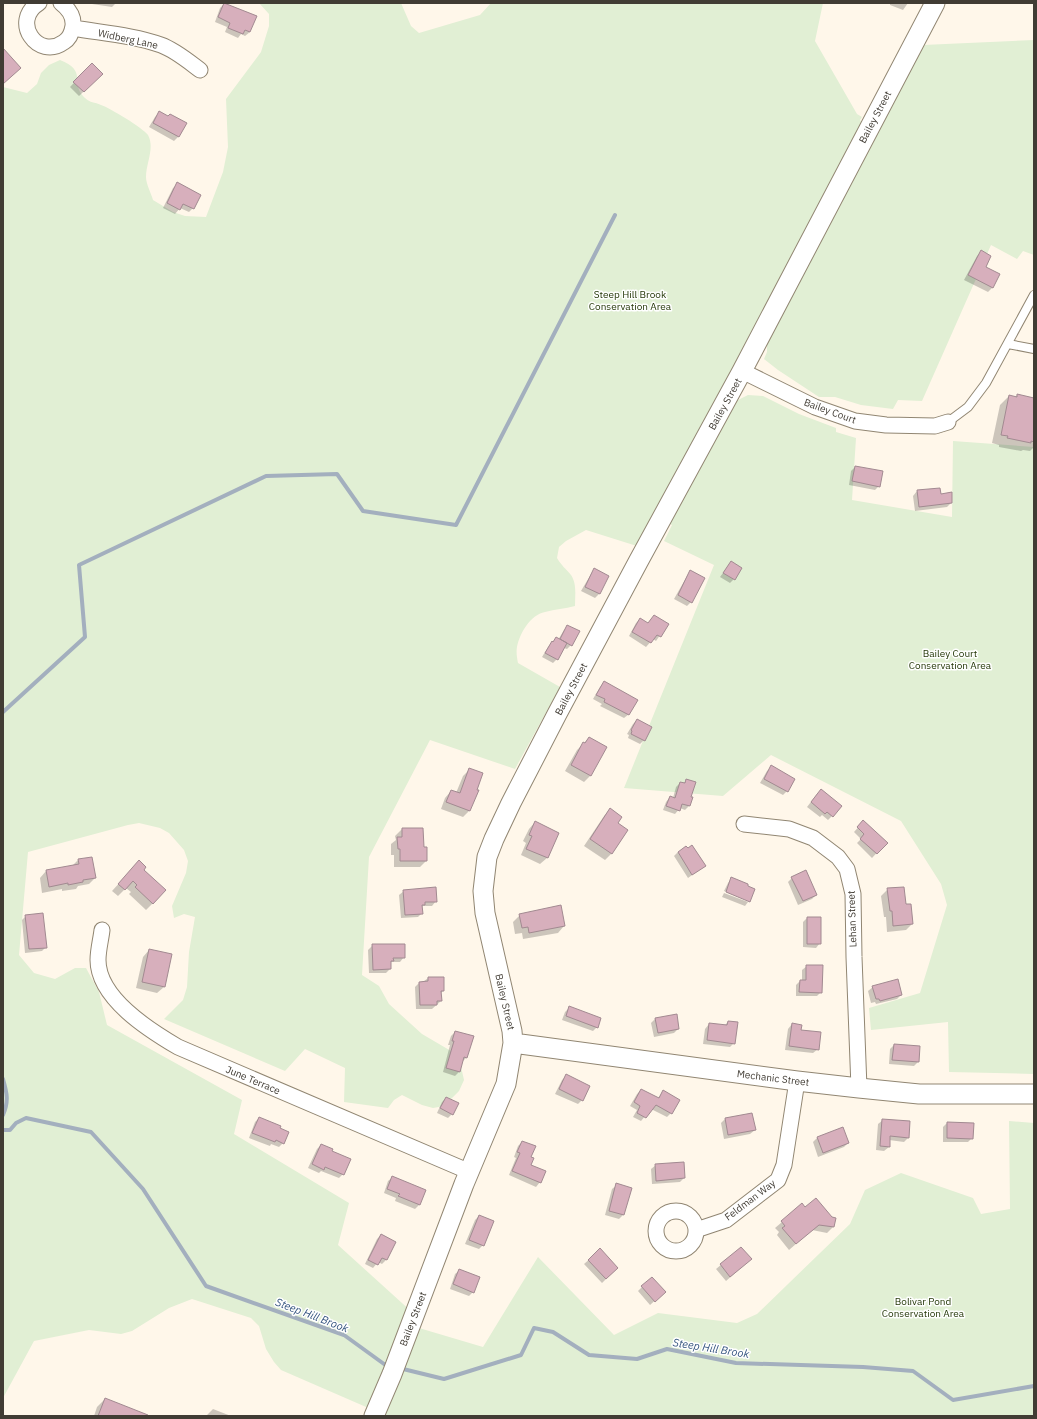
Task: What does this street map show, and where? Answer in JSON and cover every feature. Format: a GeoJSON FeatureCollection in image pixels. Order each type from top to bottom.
{"type":"FeatureCollection","features":[{"type":"Feature","properties":{"kind":"street"},"geometry":{"type":"LineString","coordinates":[[39,3],[30,11],[26,26],[32,39],[45,47],[60,45],[66,41],[73,28],[70,11],[61,3]]}},
{"type":"Feature","properties":{"kind":"street","name":"Bailey Street"},"geometry":{"type":"LineString","coordinates":[[374,1416],[394,1368],[464,1184],[506,1084],[513,1043],[485,913],[483,891],[487,857],[494,838],[557,714],[742,372],[935,3]]}},
{"type":"Feature","properties":{"kind":"street","name":"Widberg Lane"},"geometry":{"type":"LineString","coordinates":[[73,28],[162,45],[178,54],[200,70]]}},
{"type":"Feature","properties":{"kind":"street","name":"Bailey Court"},"geometry":{"type":"LineString","coordinates":[[742,372],[815,407],[855,421],[886,425],[935,426],[948,422]]}},
{"type":"Feature","properties":{"kind":"street","name":"Lehan Street"},"geometry":{"type":"LineString","coordinates":[[744,824],[789,829],[813,838],[838,857],[848,869],[853,894],[859,1088]]}},
{"type":"Feature","properties":{"kind":"street","name":"June Terrace"},"geometry":{"type":"LineString","coordinates":[[102,930],[98,961],[101,977],[116,1001],[151,1031],[178,1047],[470,1172]]}},
{"type":"Feature","properties":{"kind":"street","name":"Mechanic Street"},"geometry":{"type":"LineString","coordinates":[[513,1043],[797,1081],[919,1094],[1034,1094]]}},
{"type":"Feature","properties":{"kind":"street","name":"Feldman Way"},"geometry":{"type":"LineString","coordinates":[[696,1230],[726,1220],[778,1180],[784,1165],[797,1081]]}},
{"type":"Feature","properties":{"kind":"lane"},"geometry":{"type":"LineString","coordinates":[[948,422],[968,407],[981,389],[1008,344],[1034,295]]}},
{"type":"Feature","properties":{"kind":"lane"},"geometry":{"type":"LineString","coordinates":[[1008,344],[1034,349]]}},
{"type":"Feature","properties":{"kind":"green space","name":"Steep Hill Brook Conservation Area"},"geometry":{"type":"Polygon","coordinates":[[[259,3],[401,3],[411,26],[419,33],[480,15],[491,3],[823,3],[815,41],[857,114],[862,117],[860,120],[862,123],[640,547],[586,530],[566,541],[559,547],[557,558],[573,578],[575,606],[545,612],[530,621],[526,625],[518,642],[517,657],[518,663],[560,687],[515,769],[430,740],[369,857],[362,975],[379,986],[389,1004],[422,1034],[451,1051],[459,1058],[464,1080],[459,1091],[444,1106],[433,1108],[422,1105],[402,1095],[394,1100],[388,1108],[344,1102],[345,1068],[305,1049],[285,1071],[164,1019],[183,1000],[187,987],[189,952],[195,917],[184,914],[174,918],[172,906],[186,873],[188,861],[184,850],[169,833],[160,828],[139,823],[28,852],[19,955],[34,973],[55,979],[75,968],[86,968],[99,992],[107,1025],[242,1100],[234,1134],[349,1203],[338,1245],[413,1313],[373,1410],[281,1370],[266,1349],[259,1326],[251,1318],[192,1299],[169,1308],[132,1331],[121,1334],[89,1330],[34,1341],[3,1398],[3,87],[27,93],[37,84],[41,73],[49,65],[60,60],[68,64],[76,72],[78,86],[86,99],[119,114],[148,135],[151,145],[146,180],[153,200],[173,212],[185,216],[206,217],[223,172],[228,147],[226,99],[261,52],[269,26],[269,14],[259,3]]]}},
{"type":"Feature","properties":{"kind":"green space"},"geometry":{"type":"Polygon","coordinates":[[[1034,40],[1034,255],[1023,251],[1017,259],[991,245],[922,401],[898,400],[893,409],[861,405],[835,397],[819,397],[764,359],[767,352],[767,343],[923,45],[1034,40]]]}},
{"type":"Feature","properties":{"kind":"green space","name":"Bailey Court Conservation Area"},"geometry":{"type":"Polygon","coordinates":[[[748,395],[763,396],[799,414],[836,428],[836,432],[856,438],[852,500],[952,517],[953,441],[1034,447],[1034,1074],[949,1072],[948,1022],[871,1030],[869,1008],[920,993],[947,905],[941,884],[901,821],[771,755],[723,796],[624,788],[714,565],[664,541],[672,525],[668,523],[736,401],[748,395]]]}},
{"type":"Feature","properties":{"kind":"green space","name":"Bolivar Pond Conservation Area"},"geometry":{"type":"Polygon","coordinates":[[[1009,1121],[1034,1123],[1034,1416],[383,1416],[419,1328],[483,1347],[538,1257],[614,1335],[658,1313],[737,1323],[757,1314],[850,1224],[865,1190],[901,1173],[973,1198],[981,1214],[1010,1209],[1009,1121]]]}},
{"type":"Feature","properties":{"kind":"building"},"geometry":{"type":"Polygon","coordinates":[[[224,3],[257,16],[250,32],[245,30],[243,34],[228,28],[230,23],[218,17],[224,3]]]}},
{"type":"Feature","properties":{"kind":"building"},"geometry":{"type":"Polygon","coordinates":[[[3,48],[21,68],[3,84],[3,48]]]}},
{"type":"Feature","properties":{"kind":"building"},"geometry":{"type":"Polygon","coordinates":[[[92,63],[103,74],[84,92],[73,82],[92,63]]]}},
{"type":"Feature","properties":{"kind":"building"},"geometry":{"type":"Polygon","coordinates":[[[159,111],[168,116],[170,114],[187,123],[179,137],[153,123],[159,111]]]}},
{"type":"Feature","properties":{"kind":"building"},"geometry":{"type":"Polygon","coordinates":[[[177,182],[201,195],[194,209],[183,204],[180,210],[167,203],[177,182]]]}},
{"type":"Feature","properties":{"kind":"building"},"geometry":{"type":"Polygon","coordinates":[[[981,250],[991,256],[986,267],[1000,274],[993,288],[968,275],[981,250]]]}},
{"type":"Feature","properties":{"kind":"building"},"geometry":{"type":"Polygon","coordinates":[[[1017,394],[1034,398],[1034,442],[1031,441],[1031,443],[1007,438],[1008,436],[1001,435],[1009,395],[1017,397],[1017,394]]]}},
{"type":"Feature","properties":{"kind":"building"},"geometry":{"type":"Polygon","coordinates":[[[855,466],[883,471],[880,487],[852,481],[855,466]]]}},
{"type":"Feature","properties":{"kind":"building"},"geometry":{"type":"Polygon","coordinates":[[[940,488],[941,494],[952,492],[952,503],[919,507],[917,490],[940,488]]]}},
{"type":"Feature","properties":{"kind":"building"},"geometry":{"type":"Polygon","coordinates":[[[731,561],[742,568],[735,580],[723,573],[731,561]]]}},
{"type":"Feature","properties":{"kind":"building"},"geometry":{"type":"Polygon","coordinates":[[[594,568],[609,576],[600,594],[585,587],[594,568]]]}},
{"type":"Feature","properties":{"kind":"building"},"geometry":{"type":"Polygon","coordinates":[[[690,570],[705,578],[692,603],[678,595],[690,570]]]}},
{"type":"Feature","properties":{"kind":"building"},"geometry":{"type":"Polygon","coordinates":[[[654,615],[669,624],[661,637],[657,635],[651,643],[632,632],[640,618],[648,623],[654,615]]]}},
{"type":"Feature","properties":{"kind":"building"},"geometry":{"type":"Polygon","coordinates":[[[567,625],[580,631],[572,646],[560,639],[567,625]]]}},
{"type":"Feature","properties":{"kind":"building"},"geometry":{"type":"Polygon","coordinates":[[[556,637],[567,643],[558,660],[545,653],[556,637]]]}},
{"type":"Feature","properties":{"kind":"building"},"geometry":{"type":"Polygon","coordinates":[[[604,681],[638,700],[629,715],[604,702],[605,699],[596,695],[604,681]]]}},
{"type":"Feature","properties":{"kind":"building"},"geometry":{"type":"Polygon","coordinates":[[[637,719],[652,727],[645,741],[631,734],[631,730],[637,719]]]}},
{"type":"Feature","properties":{"kind":"building"},"geometry":{"type":"Polygon","coordinates":[[[589,737],[607,747],[591,776],[571,765],[583,742],[585,743],[589,737]]]}},
{"type":"Feature","properties":{"kind":"building"},"geometry":{"type":"Polygon","coordinates":[[[771,765],[795,779],[788,792],[764,779],[771,765]]]}},
{"type":"Feature","properties":{"kind":"building"},"geometry":{"type":"Polygon","coordinates":[[[469,768],[483,773],[477,790],[479,790],[470,811],[446,802],[451,790],[460,793],[469,768]]]}},
{"type":"Feature","properties":{"kind":"building"},"geometry":{"type":"Polygon","coordinates":[[[686,779],[696,782],[691,797],[693,797],[690,806],[682,804],[680,811],[666,806],[670,796],[675,798],[680,782],[685,783],[686,779]]]}},
{"type":"Feature","properties":{"kind":"building"},"geometry":{"type":"Polygon","coordinates":[[[821,789],[842,806],[833,817],[827,812],[825,814],[811,802],[821,789]]]}},
{"type":"Feature","properties":{"kind":"building"},"geometry":{"type":"Polygon","coordinates":[[[610,808],[622,817],[618,823],[628,830],[612,854],[590,839],[610,808]]]}},
{"type":"Feature","properties":{"kind":"building"},"geometry":{"type":"Polygon","coordinates":[[[863,820],[888,843],[877,854],[860,839],[864,834],[857,827],[863,820]]]}},
{"type":"Feature","properties":{"kind":"building"},"geometry":{"type":"Polygon","coordinates":[[[535,821],[559,833],[548,858],[526,849],[532,836],[529,835],[535,821]]]}},
{"type":"Feature","properties":{"kind":"building"},"geometry":{"type":"Polygon","coordinates":[[[402,828],[423,828],[424,847],[427,847],[427,861],[400,861],[400,849],[398,849],[397,837],[402,837],[402,828]]]}},
{"type":"Feature","properties":{"kind":"building"},"geometry":{"type":"Polygon","coordinates":[[[692,845],[706,866],[692,875],[678,852],[686,846],[688,848],[692,845]]]}},
{"type":"Feature","properties":{"kind":"building"},"geometry":{"type":"Polygon","coordinates":[[[92,857],[96,878],[83,880],[83,882],[68,885],[68,883],[49,887],[46,870],[79,864],[78,859],[92,857]]]}},
{"type":"Feature","properties":{"kind":"building"},"geometry":{"type":"Polygon","coordinates":[[[139,860],[146,867],[144,870],[166,890],[153,904],[135,887],[137,885],[133,881],[125,890],[118,884],[139,860]]]}},
{"type":"Feature","properties":{"kind":"building"},"geometry":{"type":"Polygon","coordinates":[[[806,870],[817,895],[803,901],[791,877],[806,870]]]}},
{"type":"Feature","properties":{"kind":"building"},"geometry":{"type":"Polygon","coordinates":[[[731,877],[748,884],[748,886],[755,889],[750,902],[726,892],[731,877]]]}},
{"type":"Feature","properties":{"kind":"building"},"geometry":{"type":"Polygon","coordinates":[[[436,887],[437,902],[425,902],[425,905],[422,905],[423,914],[405,915],[403,890],[436,887]]]}},
{"type":"Feature","properties":{"kind":"building"},"geometry":{"type":"Polygon","coordinates":[[[904,887],[906,904],[911,904],[913,924],[893,926],[892,911],[890,911],[887,888],[904,887]]]}},
{"type":"Feature","properties":{"kind":"building"},"geometry":{"type":"Polygon","coordinates":[[[561,905],[565,926],[529,933],[528,927],[522,928],[519,914],[561,905]]]}},
{"type":"Feature","properties":{"kind":"building"},"geometry":{"type":"Polygon","coordinates":[[[43,913],[47,948],[29,949],[25,915],[43,913]]]}},
{"type":"Feature","properties":{"kind":"building"},"geometry":{"type":"Polygon","coordinates":[[[807,917],[821,917],[821,944],[807,944],[807,917]]]}},
{"type":"Feature","properties":{"kind":"building"},"geometry":{"type":"Polygon","coordinates":[[[372,944],[405,944],[405,958],[393,958],[394,961],[391,961],[391,969],[373,970],[372,944]]]}},
{"type":"Feature","properties":{"kind":"building"},"geometry":{"type":"Polygon","coordinates":[[[149,949],[172,954],[165,987],[142,982],[149,949]]]}},
{"type":"Feature","properties":{"kind":"building"},"geometry":{"type":"Polygon","coordinates":[[[806,965],[823,965],[822,993],[799,992],[800,980],[806,980],[806,965]]]}},
{"type":"Feature","properties":{"kind":"building"},"geometry":{"type":"Polygon","coordinates":[[[428,977],[444,977],[444,991],[441,991],[442,1001],[437,1001],[437,1005],[420,1005],[419,982],[428,981],[428,977]]]}},
{"type":"Feature","properties":{"kind":"building"},"geometry":{"type":"Polygon","coordinates":[[[898,979],[902,995],[880,1001],[879,999],[876,999],[872,986],[898,979]]]}},
{"type":"Feature","properties":{"kind":"building"},"geometry":{"type":"Polygon","coordinates":[[[569,1006],[601,1018],[598,1028],[566,1016],[569,1006]]]}},
{"type":"Feature","properties":{"kind":"building"},"geometry":{"type":"Polygon","coordinates":[[[677,1014],[679,1029],[658,1033],[655,1018],[677,1014]]]}},
{"type":"Feature","properties":{"kind":"building"},"geometry":{"type":"Polygon","coordinates":[[[728,1021],[738,1022],[735,1044],[707,1040],[709,1023],[727,1025],[728,1021]]]}},
{"type":"Feature","properties":{"kind":"building"},"geometry":{"type":"Polygon","coordinates":[[[792,1023],[802,1025],[801,1030],[821,1032],[819,1050],[789,1046],[792,1023]]]}},
{"type":"Feature","properties":{"kind":"building"},"geometry":{"type":"Polygon","coordinates":[[[455,1031],[474,1036],[467,1058],[464,1057],[460,1072],[446,1068],[454,1041],[452,1041],[455,1031]]]}},
{"type":"Feature","properties":{"kind":"building"},"geometry":{"type":"Polygon","coordinates":[[[894,1044],[920,1046],[919,1062],[892,1060],[894,1044]]]}},
{"type":"Feature","properties":{"kind":"building"},"geometry":{"type":"Polygon","coordinates":[[[566,1074],[590,1086],[583,1101],[559,1089],[566,1074]]]}},
{"type":"Feature","properties":{"kind":"building"},"geometry":{"type":"Polygon","coordinates":[[[641,1089],[659,1098],[663,1090],[680,1100],[672,1114],[656,1105],[646,1118],[637,1113],[640,1106],[634,1102],[641,1089]]]}},
{"type":"Feature","properties":{"kind":"building"},"geometry":{"type":"Polygon","coordinates":[[[446,1097],[459,1103],[453,1115],[440,1108],[446,1097]]]}},
{"type":"Feature","properties":{"kind":"building"},"geometry":{"type":"Polygon","coordinates":[[[752,1113],[756,1130],[728,1135],[725,1118],[752,1113]]]}},
{"type":"Feature","properties":{"kind":"building"},"geometry":{"type":"Polygon","coordinates":[[[259,1117],[281,1126],[280,1128],[289,1132],[284,1144],[252,1133],[259,1117]]]}},
{"type":"Feature","properties":{"kind":"building"},"geometry":{"type":"Polygon","coordinates":[[[882,1119],[910,1121],[909,1138],[890,1136],[890,1147],[880,1146],[882,1119]]]}},
{"type":"Feature","properties":{"kind":"building"},"geometry":{"type":"Polygon","coordinates":[[[947,1122],[974,1123],[973,1139],[947,1138],[947,1122]]]}},
{"type":"Feature","properties":{"kind":"building"},"geometry":{"type":"Polygon","coordinates":[[[843,1127],[849,1143],[823,1153],[817,1137],[843,1127]]]}},
{"type":"Feature","properties":{"kind":"building"},"geometry":{"type":"Polygon","coordinates":[[[522,1141],[536,1146],[531,1157],[534,1158],[531,1165],[546,1171],[541,1183],[512,1171],[520,1153],[517,1152],[522,1141]]]}},
{"type":"Feature","properties":{"kind":"building"},"geometry":{"type":"Polygon","coordinates":[[[321,1144],[333,1149],[332,1151],[351,1159],[344,1175],[325,1167],[324,1170],[312,1164],[321,1144]]]}},
{"type":"Feature","properties":{"kind":"building"},"geometry":{"type":"Polygon","coordinates":[[[684,1162],[685,1178],[656,1181],[655,1164],[684,1162]]]}},
{"type":"Feature","properties":{"kind":"building"},"geometry":{"type":"Polygon","coordinates":[[[392,1176],[426,1190],[420,1205],[398,1196],[400,1194],[387,1189],[392,1176]]]}},
{"type":"Feature","properties":{"kind":"building"},"geometry":{"type":"Polygon","coordinates":[[[616,1183],[632,1188],[624,1215],[609,1211],[616,1183]]]}},
{"type":"Feature","properties":{"kind":"building"},"geometry":{"type":"Polygon","coordinates":[[[816,1198],[832,1217],[836,1218],[834,1227],[819,1225],[796,1244],[782,1228],[785,1226],[781,1221],[802,1203],[805,1207],[816,1198]]]}},
{"type":"Feature","properties":{"kind":"building"},"geometry":{"type":"Polygon","coordinates":[[[479,1215],[494,1221],[484,1246],[469,1240],[479,1215]]]}},
{"type":"Feature","properties":{"kind":"building"},"geometry":{"type":"Polygon","coordinates":[[[381,1234],[396,1242],[387,1260],[382,1258],[378,1265],[368,1260],[381,1234]]]}},
{"type":"Feature","properties":{"kind":"building"},"geometry":{"type":"Polygon","coordinates":[[[741,1247],[752,1259],[730,1277],[720,1264],[741,1247]]]}},
{"type":"Feature","properties":{"kind":"building"},"geometry":{"type":"Polygon","coordinates":[[[600,1248],[618,1268],[606,1279],[588,1260],[600,1248]]]}},
{"type":"Feature","properties":{"kind":"building"},"geometry":{"type":"Polygon","coordinates":[[[459,1269],[480,1277],[474,1293],[453,1284],[459,1269]]]}},
{"type":"Feature","properties":{"kind":"building"},"geometry":{"type":"Polygon","coordinates":[[[652,1277],[666,1292],[655,1302],[641,1286],[652,1277]]]}},
{"type":"Feature","properties":{"kind":"building"},"geometry":{"type":"Polygon","coordinates":[[[105,1398],[148,1415],[148,1416],[98,1416],[105,1398]]]}},
{"type":"Feature","properties":{"kind":"waterway"},"geometry":{"type":"LineString","coordinates":[[3,712],[85,637],[79,565],[266,476],[337,474],[363,511],[456,525],[615,215]]}},
{"type":"Feature","properties":{"kind":"waterway","name":"Steep Hill Brook"},"geometry":{"type":"LineString","coordinates":[[3,1079],[7,1097],[3,1115]]}},
{"type":"Feature","properties":{"kind":"waterway","name":"Steep Hill Brook"},"geometry":{"type":"LineString","coordinates":[[3,1130],[10,1130],[16,1123],[26,1118],[91,1132],[143,1189],[206,1286],[344,1335],[384,1364],[390,1366]]}},
{"type":"Feature","properties":{"kind":"waterway","name":"Steep Hill Brook"},"geometry":{"type":"LineString","coordinates":[[399,1368],[444,1379],[521,1355],[534,1328],[553,1332],[589,1355],[637,1359],[667,1349],[736,1363],[863,1367],[913,1371],[953,1400],[1034,1386]]}}]}
